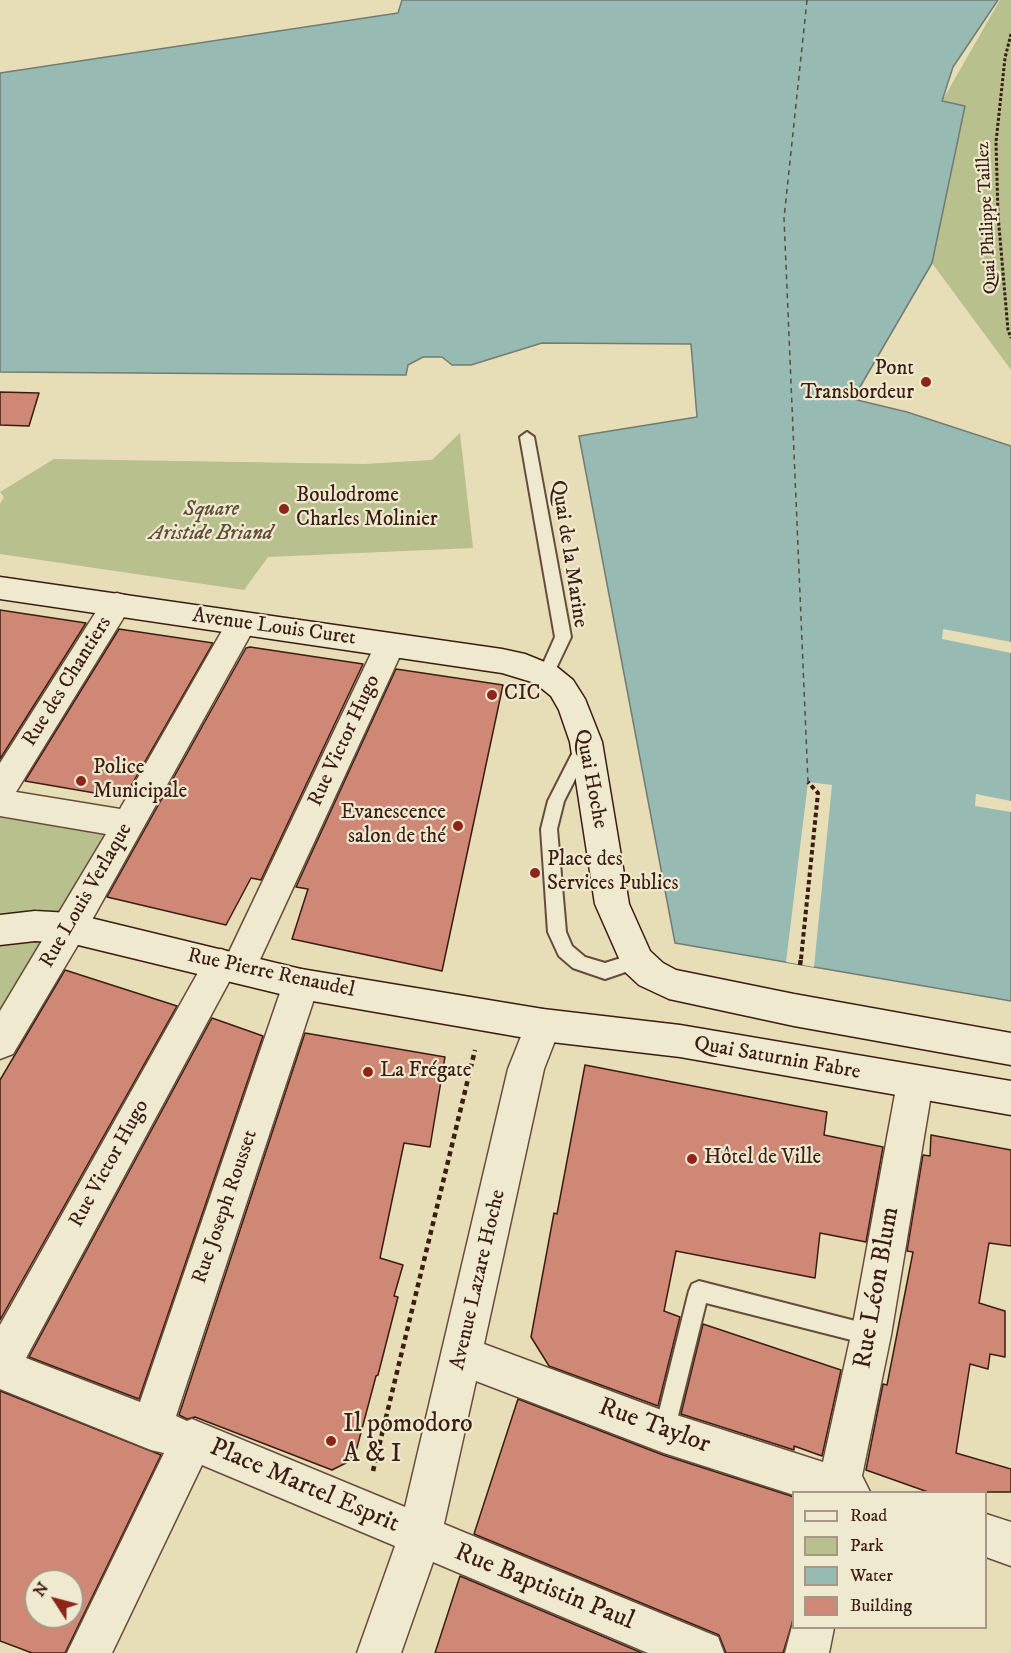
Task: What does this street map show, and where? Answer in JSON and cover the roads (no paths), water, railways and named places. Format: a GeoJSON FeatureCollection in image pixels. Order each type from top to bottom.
{"type":"FeatureCollection","features":[{"type":"Feature","properties":{"kind":"street","name":"Avenue Louis Curet"},"geometry":{"type":"LineString","coordinates":[[0,588],[502,660],[546,675]]}},
{"type":"Feature","properties":{"kind":"street","name":"Rue des Chantiers"},"geometry":{"type":"LineString","coordinates":[[0,790],[117,604]]}},
{"type":"Feature","properties":{"kind":"street","name":"Rue Louis Verlaque"},"geometry":{"type":"LineString","coordinates":[[0,1043],[70,928],[242,623]]}},
{"type":"Feature","properties":{"kind":"street","name":"Rue Victor Hugo"},"geometry":{"type":"LineString","coordinates":[[0,1365],[230,966],[390,645]]}},
{"type":"Feature","properties":{"kind":"street","name":"Quai Hoche"},"geometry":{"type":"LineString","coordinates":[[546,675],[562,688],[574,708],[586,742],[612,904],[637,961]]}},
{"type":"Feature","properties":{"kind":"street"},"geometry":{"type":"LineString","coordinates":[[0,803],[129,824]]}},
{"type":"Feature","properties":{"kind":"street","name":"Rue Pierre Renaudel"},"geometry":{"type":"LineString","coordinates":[[0,930],[35,926],[70,928],[301,984],[543,1025]]}},
{"type":"Feature","properties":{"kind":"street"},"geometry":{"type":"LineString","coordinates":[[637,961],[651,974],[669,984],[794,1010],[1011,1049]]}},
{"type":"Feature","properties":{"kind":"street","name":"Rue Joseph Rousset"},"geometry":{"type":"LineString","coordinates":[[151,1429],[301,984]]}},
{"type":"Feature","properties":{"kind":"street","name":"Quai Saturnin Fabre"},"geometry":{"type":"LineString","coordinates":[[543,1025],[680,1041],[1011,1098]]}},
{"type":"Feature","properties":{"kind":"street","name":"Avenue Lazare Hoche"},"geometry":{"type":"LineString","coordinates":[[420,1536],[526,1069],[543,1025]]}},
{"type":"Feature","properties":{"kind":"street","name":"Rue Léon Blum"},"geometry":{"type":"LineString","coordinates":[[842,1491],[915,1083]]}},
{"type":"Feature","properties":{"kind":"street","name":"Rue Taylor"},"geometry":{"type":"LineString","coordinates":[[462,1356],[664,1432],[842,1491]]}},
{"type":"Feature","properties":{"kind":"street"},"geometry":{"type":"LineString","coordinates":[[0,1369],[151,1429],[192,1440]]}},
{"type":"Feature","properties":{"kind":"street","name":"Place Martel Esprit"},"geometry":{"type":"LineString","coordinates":[[89,1653],[192,1440],[420,1536],[379,1653]]}},
{"type":"Feature","properties":{"kind":"street","name":"Rue Baptistin Paul"},"geometry":{"type":"LineString","coordinates":[[420,1536],[702,1653]]}},
{"type":"Feature","properties":{"kind":"street"},"geometry":{"type":"LineString","coordinates":[[987,1536],[1011,1544]]}},
{"type":"Feature","properties":{"kind":"street"},"geometry":{"type":"LineString","coordinates":[[807,1653],[812,1629]]}},
{"type":"Feature","properties":{"kind":"lane","name":"Quai de la Marine"},"geometry":{"type":"LineString","coordinates":[[527,437],[563,637],[546,675]]}},
{"type":"Feature","properties":{"kind":"lane"},"geometry":{"type":"LineString","coordinates":[[586,742],[556,801],[549,829],[557,932],[565,951],[579,963],[606,971],[637,961]]}},
{"type":"Feature","properties":{"kind":"lane"},"geometry":{"type":"LineString","coordinates":[[664,1432],[699,1291],[871,1335]]}},
{"type":"Feature","properties":{"kind":"water"},"geometry":{"type":"Polygon","coordinates":[[[402,0],[998,0],[953,67],[942,101],[965,106],[932,263],[853,399],[907,412],[1011,446],[1011,1001],[675,943],[579,436],[697,417],[691,344],[542,343],[471,365],[452,365],[442,357],[423,357],[408,365],[406,375],[0,372],[0,73],[398,13],[402,0]]]}},
{"type":"Feature","properties":{"kind":"place","name":"Pont Transbordeur"},"geometry":{"type":"Point","coordinates":[926,382]}},
{"type":"Feature","properties":{"kind":"place","name":"Boulodrome Charles Molinier"},"geometry":{"type":"Point","coordinates":[284,509]}},
{"type":"Feature","properties":{"kind":"place","name":"CIC"},"geometry":{"type":"Point","coordinates":[492,695]}},
{"type":"Feature","properties":{"kind":"place","name":"Police Municipale"},"geometry":{"type":"Point","coordinates":[81,781]}},
{"type":"Feature","properties":{"kind":"place","name":"Evanescence salon de thé"},"geometry":{"type":"Point","coordinates":[458,826]}},
{"type":"Feature","properties":{"kind":"place","name":"Place des Services Publics"},"geometry":{"type":"Point","coordinates":[535,873]}},
{"type":"Feature","properties":{"kind":"place","name":"La Frégate"},"geometry":{"type":"Point","coordinates":[368,1072]}},
{"type":"Feature","properties":{"kind":"place","name":"Hôtel de Ville"},"geometry":{"type":"Point","coordinates":[692,1159]}},
{"type":"Feature","properties":{"kind":"place","name":"Il pomodoro A & I"},"geometry":{"type":"Point","coordinates":[331,1441]}},
{"type":"Feature","properties":{"kind":"park label","name":"Square Aristide Briand"},"geometry":{"type":"Point","coordinates":[211,523]}}]}
